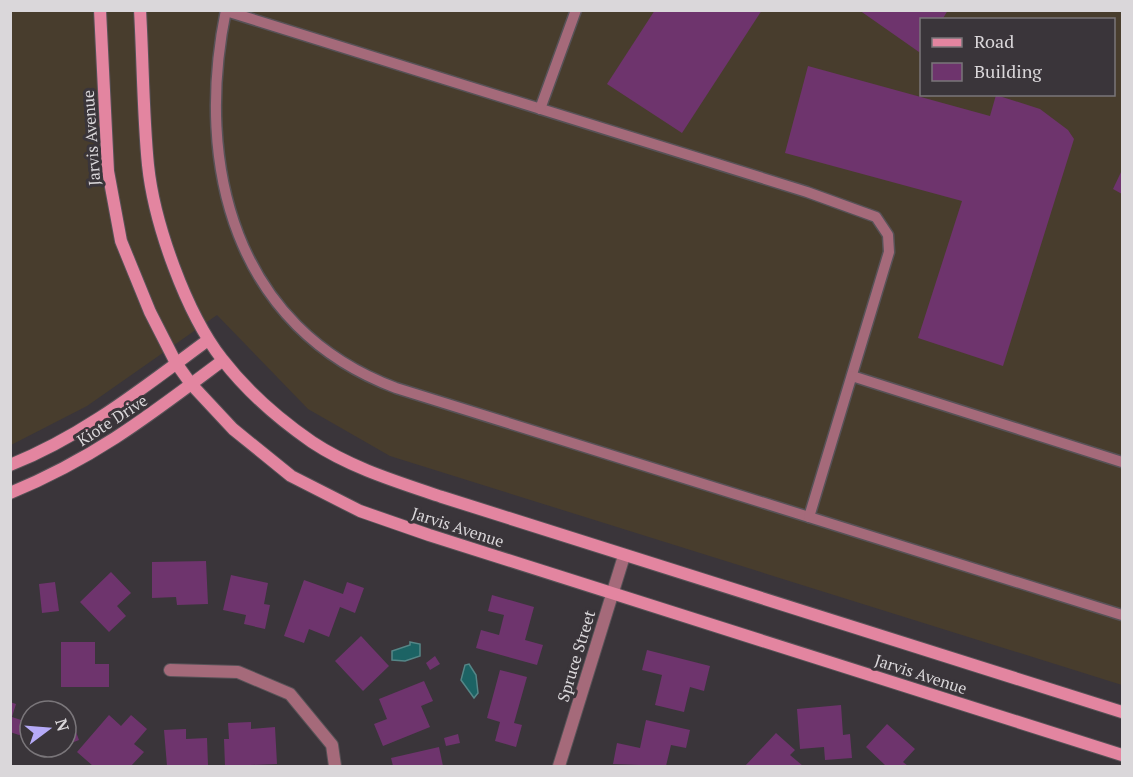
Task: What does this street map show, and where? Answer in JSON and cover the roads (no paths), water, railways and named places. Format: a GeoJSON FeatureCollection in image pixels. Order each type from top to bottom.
{"type":"FeatureCollection","features":[{"type":"Feature","properties":{"kind":"main road","name":"Jarvis Avenue"},"geometry":{"type":"LineString","coordinates":[[100,10],[108,171],[122,241],[150,312],[176,363],[191,384],[233,429],[291,476],[350,506],[429,535],[1122,755]]}},
{"type":"Feature","properties":{"kind":"main road","name":"Jarvis Avenue"},"geometry":{"type":"LineString","coordinates":[[140,10],[148,166],[165,240],[186,296],[208,339],[222,360],[260,399],[313,442],[376,474],[624,556],[1122,712]]}},
{"type":"Feature","properties":{"kind":"main road","name":"Kiote Drive"},"geometry":{"type":"LineString","coordinates":[[10,465],[84,430],[124,403],[208,339]]}},
{"type":"Feature","properties":{"kind":"main road","name":"Kiote Drive"},"geometry":{"type":"LineString","coordinates":[[10,493],[50,477],[97,452],[141,423],[222,360]]}},
{"type":"Feature","properties":{"kind":"street","name":"Spruce Street"},"geometry":{"type":"LineString","coordinates":[[559,766],[624,556]]}},
{"type":"Feature","properties":{"kind":"street"},"geometry":{"type":"LineString","coordinates":[[170,670],[238,672],[290,694],[332,745],[335,766]]}},
{"type":"Feature","properties":{"kind":"lane"},"geometry":{"type":"LineString","coordinates":[[540,109],[576,10]]}},
{"type":"Feature","properties":{"kind":"lane"},"geometry":{"type":"LineString","coordinates":[[809,517],[889,252],[888,236],[876,217],[807,192],[226,11],[218,54],[216,94],[218,152],[224,194],[238,238],[256,275],[277,306],[308,337],[340,362],[396,388],[1122,615]]}},
{"type":"Feature","properties":{"kind":"lane"},"geometry":{"type":"LineString","coordinates":[[852,376],[1122,462]]}},
{"type":"Feature","properties":{"kind":"water"},"geometry":{"type":"Polygon","coordinates":[[[410,642],[420,644],[420,656],[405,661],[392,660],[392,651],[410,645],[410,642]]]}},
{"type":"Feature","properties":{"kind":"water"},"geometry":{"type":"Polygon","coordinates":[[[469,664],[476,675],[478,693],[474,698],[461,680],[465,665],[469,664]]]}}]}
